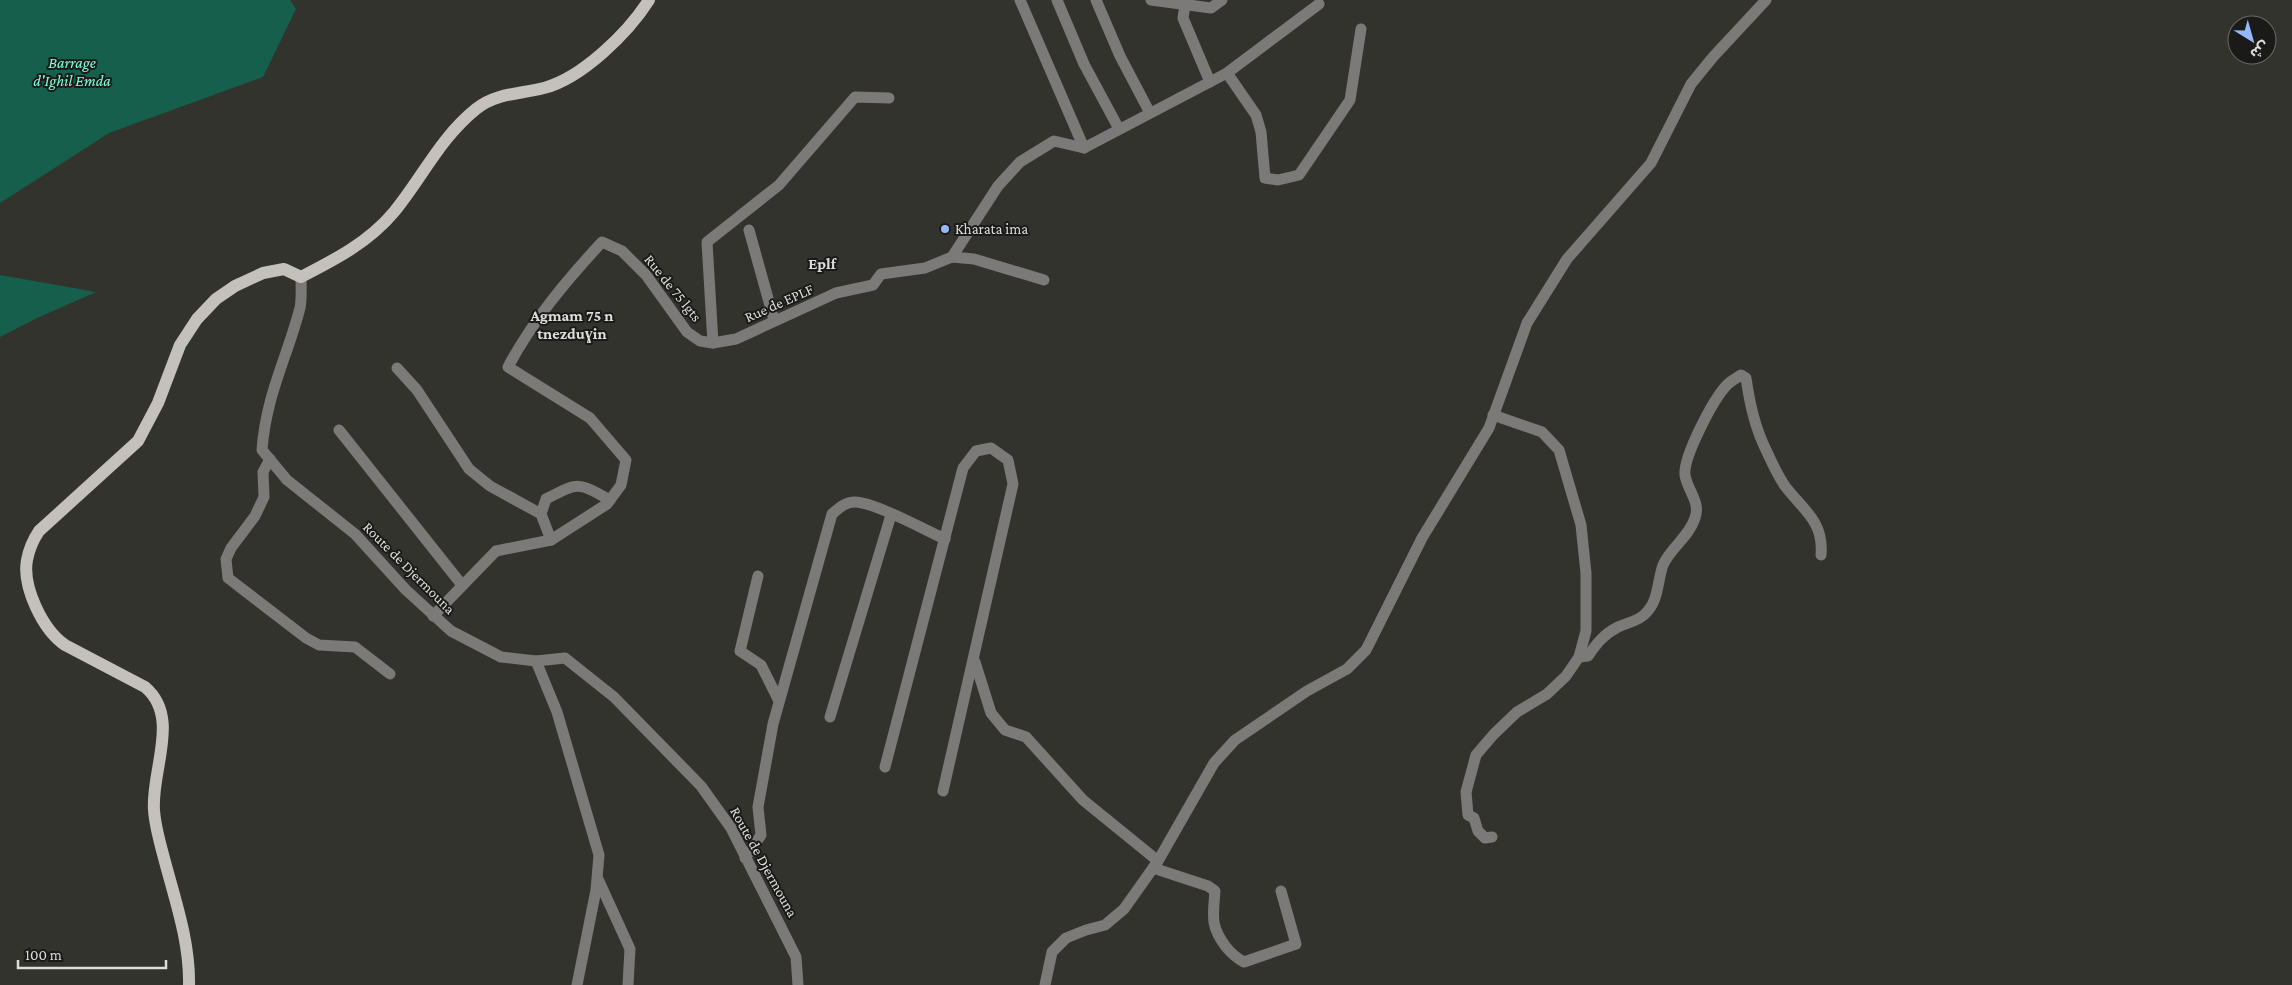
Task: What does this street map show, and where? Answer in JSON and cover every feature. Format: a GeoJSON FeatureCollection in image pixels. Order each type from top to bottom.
{"type":"FeatureCollection","features":[{"type":"Feature","properties":{"kind":"main road"},"geometry":{"type":"LineString","coordinates":[[190,985],[184,938],[157,834],[153,809],[162,738],[161,707],[154,695],[145,687],[54,638],[44,624],[37,608],[28,578],[26,562],[30,544],[39,531],[138,440],[158,403],[169,369],[180,345],[197,319],[223,295],[235,286],[263,273],[284,269],[301,277],[347,253],[394,212],[452,130],[477,108],[508,94],[543,88],[559,83],[575,74],[631,24],[649,0]]}},
{"type":"Feature","properties":{"kind":"street"},"geometry":{"type":"LineString","coordinates":[[1020,0],[1084,148]]}},
{"type":"Feature","properties":{"kind":"street"},"geometry":{"type":"LineString","coordinates":[[1057,0],[1084,64],[1119,130]]}},
{"type":"Feature","properties":{"kind":"street"},"geometry":{"type":"LineString","coordinates":[[1096,0],[1120,56],[1150,113]]}},
{"type":"Feature","properties":{"kind":"street"},"geometry":{"type":"LineString","coordinates":[[1151,0],[1211,8],[1222,0]]}},
{"type":"Feature","properties":{"kind":"street"},"geometry":{"type":"LineString","coordinates":[[1045,985],[1052,952],[1066,938],[1105,925],[1124,909],[1155,864],[1214,763],[1235,740],[1300,695],[1347,670],[1366,650],[1422,538],[1489,428],[1528,323],[1567,258],[1651,163],[1691,84],[1713,57],[1766,0]]}},
{"type":"Feature","properties":{"kind":"street"},"geometry":{"type":"LineString","coordinates":[[1044,280],[974,259],[952,257],[998,186],[1020,162],[1054,141],[1084,148],[1210,82],[1227,73],[1319,4]]}},
{"type":"Feature","properties":{"kind":"street"},"geometry":{"type":"LineString","coordinates":[[1185,5],[1183,18],[1210,82]]}},
{"type":"Feature","properties":{"kind":"street"},"geometry":{"type":"LineString","coordinates":[[1227,73],[1256,115],[1261,132],[1265,178],[1278,180],[1299,175],[1350,100],[1361,29]]}},
{"type":"Feature","properties":{"kind":"street","name":"Rue de 75 lgts"},"geometry":{"type":"LineString","coordinates":[[433,616],[496,551],[551,540],[607,504],[621,485],[626,460],[590,418],[508,367],[524,337],[563,283],[602,242],[622,251],[646,275],[687,332],[700,341],[713,343],[707,242],[780,185],[855,97],[889,98]]}},
{"type":"Feature","properties":{"kind":"street"},"geometry":{"type":"LineString","coordinates":[[749,230],[774,320]]}},
{"type":"Feature","properties":{"kind":"street","name":"Rue de EPLF"},"geometry":{"type":"LineString","coordinates":[[713,343],[736,339],[774,320],[836,294],[873,285],[881,274],[925,268],[952,257]]}},
{"type":"Feature","properties":{"kind":"street","name":"Route de Djermouna"},"geometry":{"type":"LineString","coordinates":[[301,277],[300,306],[273,387],[264,427],[262,450],[287,480],[356,534],[406,590],[451,631],[501,657],[536,660],[565,658],[614,697],[701,786],[732,828],[745,858],[767,896],[796,957],[798,985]]}},
{"type":"Feature","properties":{"kind":"street"},"geometry":{"type":"LineString","coordinates":[[397,368],[417,390],[469,469],[490,486],[541,514]]}},
{"type":"Feature","properties":{"kind":"street"},"geometry":{"type":"LineString","coordinates":[[1579,657],[1588,656],[1600,638],[1617,627],[1644,616],[1654,603],[1664,564],[1687,535],[1696,516],[1696,501],[1687,487],[1685,472],[1689,454],[1702,425],[1726,385],[1742,375],[1746,378],[1754,423],[1767,451],[1785,485],[1817,524],[1822,546],[1821,555]]}},
{"type":"Feature","properties":{"kind":"street"},"geometry":{"type":"LineString","coordinates":[[1492,837],[1484,838],[1478,831],[1474,818],[1468,815],[1466,792],[1476,756],[1494,734],[1517,712],[1547,694],[1566,676],[1579,657],[1586,631],[1586,573],[1581,525],[1559,450],[1542,432],[1493,415]]}},
{"type":"Feature","properties":{"kind":"street"},"geometry":{"type":"LineString","coordinates":[[338,430],[462,585]]}},
{"type":"Feature","properties":{"kind":"street"},"geometry":{"type":"LineString","coordinates":[[885,767],[964,468],[976,451],[991,448],[1008,460],[1013,484],[975,661],[944,791]]}},
{"type":"Feature","properties":{"kind":"street"},"geometry":{"type":"LineString","coordinates":[[270,459],[263,472],[264,497],[226,559],[228,578],[306,638],[319,645],[355,647],[390,674]]}},
{"type":"Feature","properties":{"kind":"street"},"geometry":{"type":"LineString","coordinates":[[551,540],[541,514],[546,499],[572,485],[584,486],[610,500]]}},
{"type":"Feature","properties":{"kind":"street"},"geometry":{"type":"LineString","coordinates":[[745,858],[760,835],[758,807],[779,701],[832,514],[843,505],[855,502],[870,504],[945,539]]}},
{"type":"Feature","properties":{"kind":"street"},"geometry":{"type":"LineString","coordinates":[[830,717],[891,515]]}},
{"type":"Feature","properties":{"kind":"street"},"geometry":{"type":"LineString","coordinates":[[758,576],[740,651],[762,665],[779,701]]}},
{"type":"Feature","properties":{"kind":"street"},"geometry":{"type":"LineString","coordinates":[[536,660],[557,712],[599,855],[597,877],[577,985]]}},
{"type":"Feature","properties":{"kind":"street"},"geometry":{"type":"LineString","coordinates":[[975,661],[991,713],[1005,730],[1026,737],[1083,800],[1155,864],[1208,886],[1215,891],[1213,922],[1216,933],[1235,958],[1244,962],[1296,944],[1281,891]]}},
{"type":"Feature","properties":{"kind":"street"},"geometry":{"type":"LineString","coordinates":[[597,877],[630,949],[628,985]]}},
{"type":"Feature","properties":{"kind":"water","name":"Barrage d'Ighil Emda"},"geometry":{"type":"Polygon","coordinates":[[[0,0],[290,0],[296,9],[263,77],[109,133],[0,203],[0,0]]]}},
{"type":"Feature","properties":{"kind":"water"},"geometry":{"type":"Polygon","coordinates":[[[0,275],[96,292],[0,337],[0,275]]]}},
{"type":"Feature","properties":{"kind":"place","name":"Kharata ima"},"geometry":{"type":"Point","coordinates":[945,229]}},
{"type":"Feature","properties":{"kind":"district","name":"Eplf"},"geometry":{"type":"Point","coordinates":[822,263]}},
{"type":"Feature","properties":{"kind":"district","name":"Agmam 75 n tnezduɣin"},"geometry":{"type":"Point","coordinates":[572,324]}}]}
